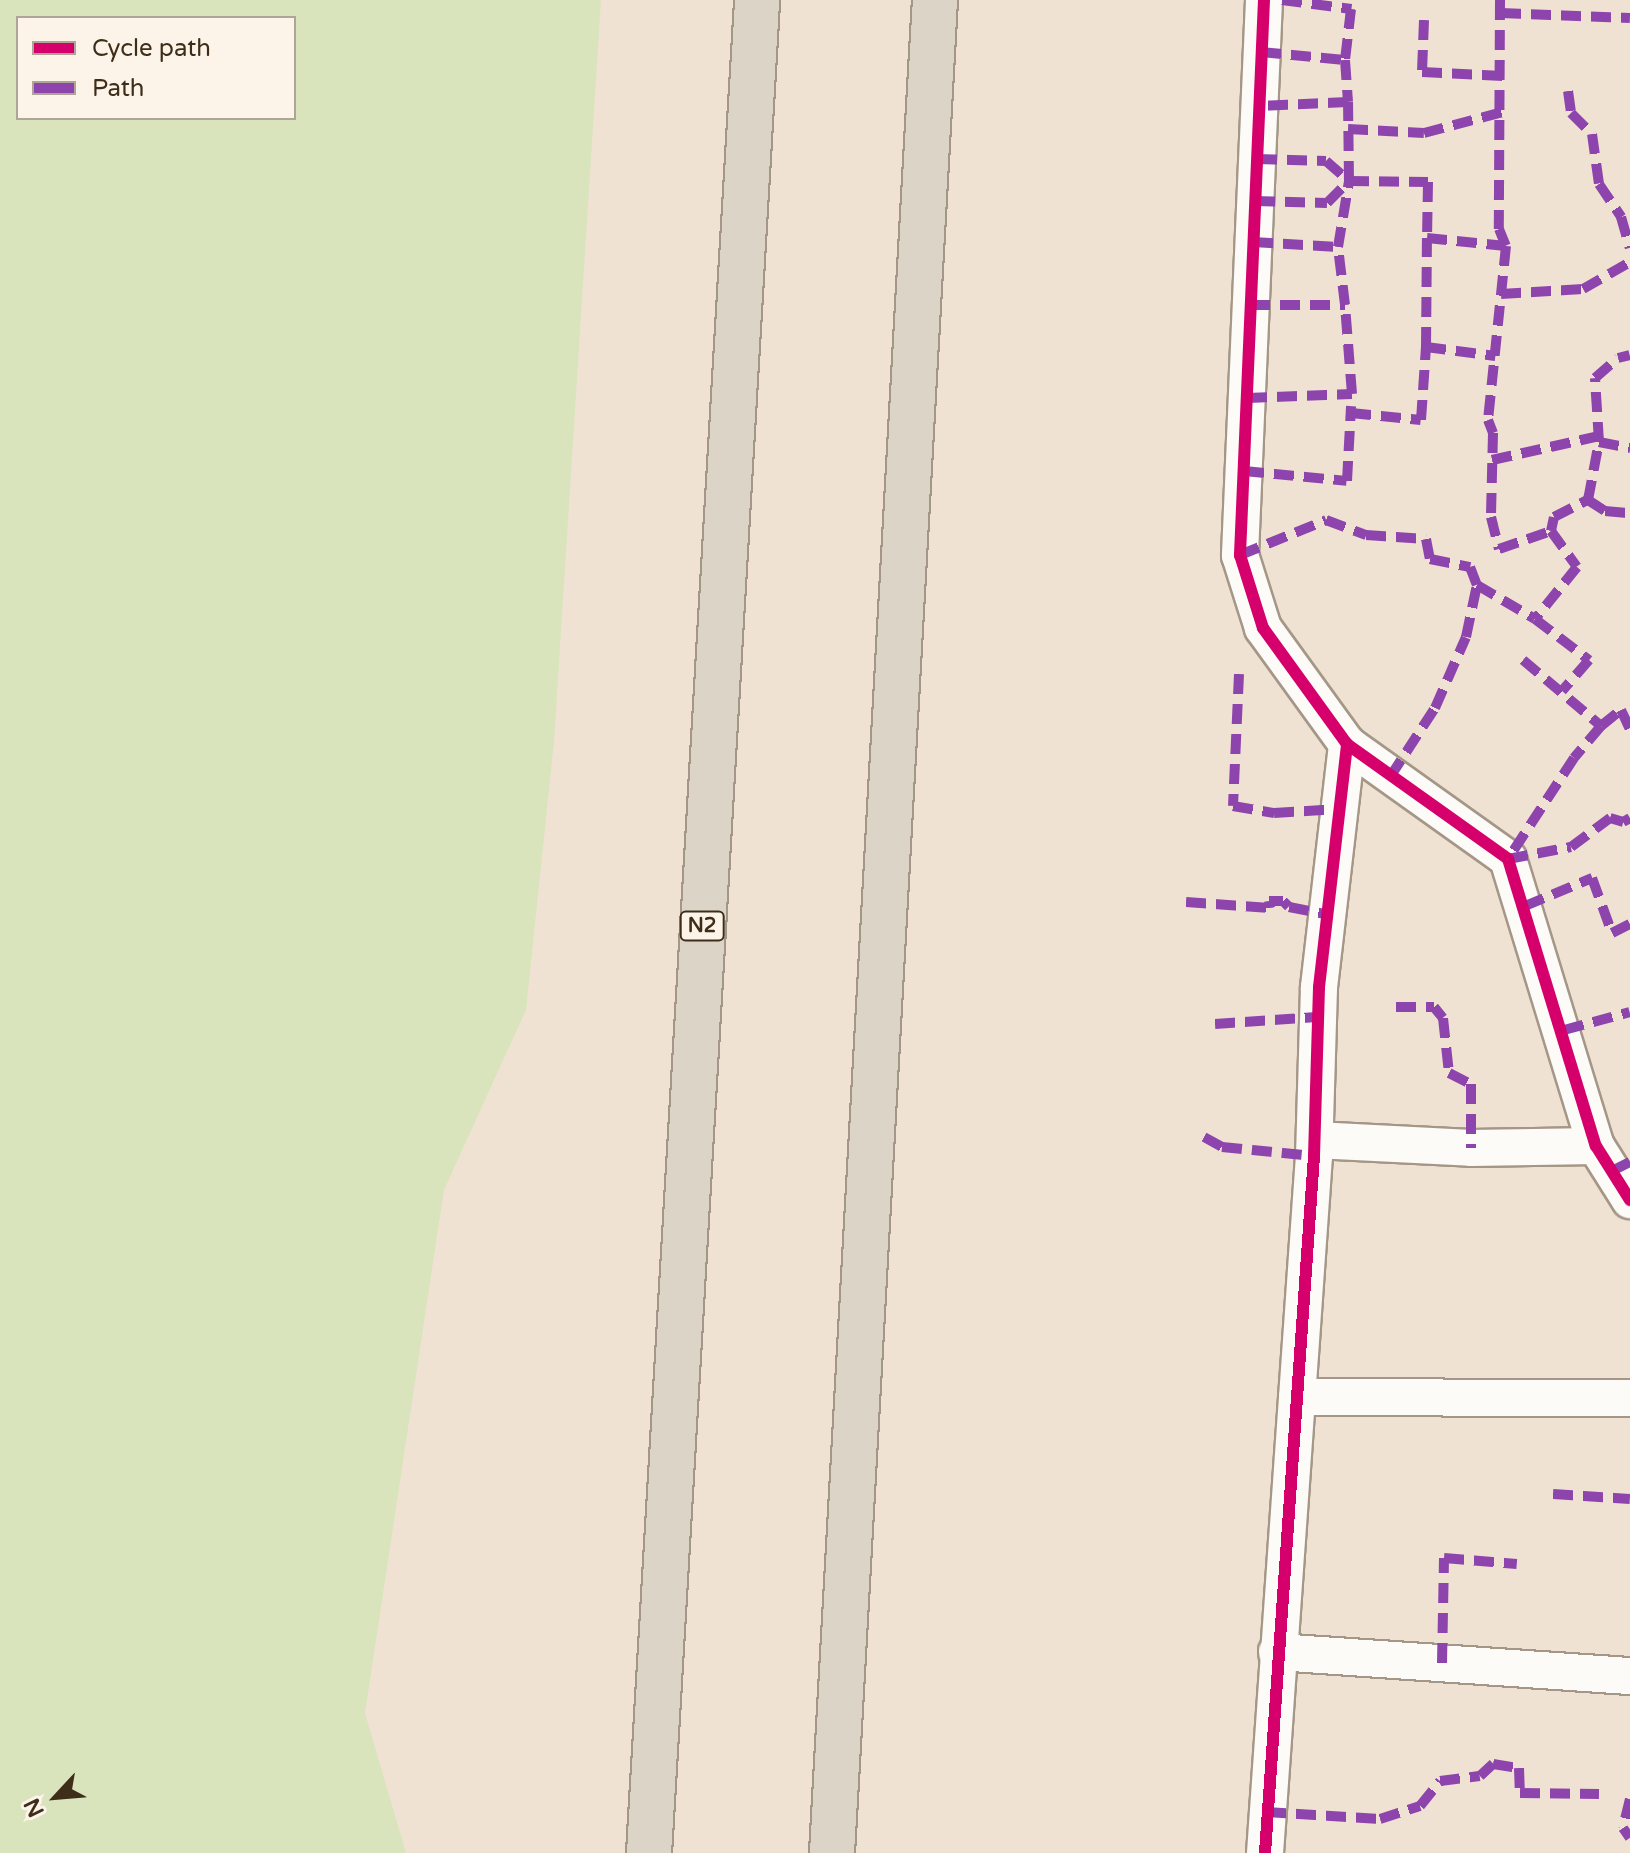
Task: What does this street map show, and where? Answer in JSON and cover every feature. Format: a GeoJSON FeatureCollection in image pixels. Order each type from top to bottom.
{"type":"FeatureCollection","features":[{"type":"Feature","properties":{"kind":"highway","name":"N2"},"geometry":{"type":"LineString","coordinates":[[649,1853],[757,0]]}},
{"type":"Feature","properties":{"kind":"highway"},"geometry":{"type":"LineString","coordinates":[[832,1853],[935,0]]}},
{"type":"Feature","properties":{"kind":"street"},"geometry":{"type":"LineString","coordinates":[[1264,0],[1240,555],[1263,628],[1347,744],[1508,859],[1596,1146],[1630,1200]]}},
{"type":"Feature","properties":{"kind":"street"},"geometry":{"type":"LineString","coordinates":[[1265,1853],[1315,1140],[1325,914],[1347,744]]}},
{"type":"Feature","properties":{"kind":"street"},"geometry":{"type":"LineString","coordinates":[[1315,1140],[1471,1148],[1596,1146]]}},
{"type":"Feature","properties":{"kind":"street"},"geometry":{"type":"LineString","coordinates":[[1297,1397],[1630,1398]]}},
{"type":"Feature","properties":{"kind":"street"},"geometry":{"type":"LineString","coordinates":[[1277,1652],[1630,1676]]}},
{"type":"Feature","properties":{"kind":"green space"},"geometry":{"type":"Polygon","coordinates":[[[0,0],[601,0],[554,742],[526,1010],[444,1190],[365,1713],[406,1853],[0,1853],[0,0]]]}},
{"type":"Feature","properties":{"kind":"marked path"},"geometry":{"type":"LineString","coordinates":[[1282,0],[1351,9],[1345,60]]}},
{"type":"Feature","properties":{"kind":"marked path"},"geometry":{"type":"LineString","coordinates":[[1500,0],[1499,229],[1506,246]]}},
{"type":"Feature","properties":{"kind":"marked path"},"geometry":{"type":"LineString","coordinates":[[1501,13],[1630,18]]}},
{"type":"Feature","properties":{"kind":"marked path"},"geometry":{"type":"LineString","coordinates":[[1424,20],[1422,72],[1503,76]]}},
{"type":"Feature","properties":{"kind":"marked path"},"geometry":{"type":"LineString","coordinates":[[1261,52],[1345,60],[1348,102]]}},
{"type":"Feature","properties":{"kind":"marked path"},"geometry":{"type":"LineString","coordinates":[[1568,91],[1571,113],[1592,134],[1599,184],[1621,217],[1630,248]]}},
{"type":"Feature","properties":{"kind":"marked path"},"geometry":{"type":"LineString","coordinates":[[1253,242],[1338,247],[1349,181],[1348,102],[1259,106]]}},
{"type":"Feature","properties":{"kind":"marked path"},"geometry":{"type":"LineString","coordinates":[[1348,129],[1424,133],[1503,112]]}},
{"type":"Feature","properties":{"kind":"marked path"},"geometry":{"type":"LineString","coordinates":[[1257,159],[1326,161],[1349,181],[1428,182],[1427,238],[1506,246],[1488,420],[1493,433],[1491,517],[1499,549],[1551,531],[1577,567],[1535,619]]}},
{"type":"Feature","properties":{"kind":"marked path"},"geometry":{"type":"LineString","coordinates":[[1255,201],[1327,203],[1349,181]]}},
{"type":"Feature","properties":{"kind":"marked path"},"geometry":{"type":"LineString","coordinates":[[1426,347],[1427,238]]}},
{"type":"Feature","properties":{"kind":"marked path"},"geometry":{"type":"LineString","coordinates":[[1250,305],[1345,305],[1338,247]]}},
{"type":"Feature","properties":{"kind":"marked path"},"geometry":{"type":"LineString","coordinates":[[1501,294],[1583,289],[1630,262]]}},
{"type":"Feature","properties":{"kind":"marked path"},"geometry":{"type":"LineString","coordinates":[[1247,398],[1352,394],[1345,305]]}},
{"type":"Feature","properties":{"kind":"marked path"},"geometry":{"type":"LineString","coordinates":[[1351,413],[1421,420],[1426,347],[1495,356]]}},
{"type":"Feature","properties":{"kind":"marked path"},"geometry":{"type":"LineString","coordinates":[[1588,500],[1599,442],[1595,378],[1618,358],[1630,355]]}},
{"type":"Feature","properties":{"kind":"marked path"},"geometry":{"type":"LineString","coordinates":[[1244,471],[1347,481],[1351,406]]}},
{"type":"Feature","properties":{"kind":"marked path"},"geometry":{"type":"LineString","coordinates":[[1492,460],[1599,436]]}},
{"type":"Feature","properties":{"kind":"marked path"},"geometry":{"type":"LineString","coordinates":[[1599,442],[1630,448]]}},
{"type":"Feature","properties":{"kind":"marked path"},"geometry":{"type":"LineString","coordinates":[[1551,531],[1554,517],[1588,500],[1605,511],[1630,513]]}},
{"type":"Feature","properties":{"kind":"marked path"},"geometry":{"type":"LineString","coordinates":[[1240,555],[1326,520],[1366,535],[1426,539],[1430,559],[1470,567],[1477,585],[1535,619],[1589,660],[1562,691]]}},
{"type":"Feature","properties":{"kind":"marked path"},"geometry":{"type":"LineString","coordinates":[[1390,777],[1435,708],[1466,637],[1477,585]]}},
{"type":"Feature","properties":{"kind":"marked path"},"geometry":{"type":"LineString","coordinates":[[1523,660],[1601,726],[1574,758],[1508,859],[1571,847],[1610,818],[1623,822],[1630,818]]}},
{"type":"Feature","properties":{"kind":"marked path"},"geometry":{"type":"LineString","coordinates":[[1239,674],[1233,806],[1274,813],[1339,809]]}},
{"type":"Feature","properties":{"kind":"marked path"},"geometry":{"type":"LineString","coordinates":[[1601,726],[1621,710],[1630,729]]}},
{"type":"Feature","properties":{"kind":"marked path"},"geometry":{"type":"LineString","coordinates":[[1525,906],[1592,878],[1612,933],[1630,924]]}},
{"type":"Feature","properties":{"kind":"marked path"},"geometry":{"type":"LineString","coordinates":[[1186,902],[1270,908],[1269,901],[1283,901],[1289,907],[1325,914]]}},
{"type":"Feature","properties":{"kind":"marked path"},"geometry":{"type":"LineString","coordinates":[[1396,1007],[1434,1007],[1443,1018],[1449,1073],[1471,1084],[1471,1148]]}},
{"type":"Feature","properties":{"kind":"marked path"},"geometry":{"type":"LineString","coordinates":[[1564,1030],[1630,1012]]}},
{"type":"Feature","properties":{"kind":"marked path"},"geometry":{"type":"LineString","coordinates":[[1215,1024],[1317,1017]]}},
{"type":"Feature","properties":{"kind":"marked path"},"geometry":{"type":"LineString","coordinates":[[1204,1137],[1222,1147],[1314,1156]]}},
{"type":"Feature","properties":{"kind":"marked path"},"geometry":{"type":"LineString","coordinates":[[1612,1171],[1630,1162]]}},
{"type":"Feature","properties":{"kind":"marked path"},"geometry":{"type":"LineString","coordinates":[[1553,1494],[1630,1499]]}},
{"type":"Feature","properties":{"kind":"marked path"},"geometry":{"type":"LineString","coordinates":[[1442,1663],[1444,1558],[1517,1564]]}},
{"type":"Feature","properties":{"kind":"marked path"},"geometry":{"type":"LineString","coordinates":[[1266,1812],[1380,1819],[1420,1806],[1440,1781],[1480,1776],[1493,1764],[1519,1768],[1520,1793],[1599,1794]]}},
{"type":"Feature","properties":{"kind":"marked path"},"geometry":{"type":"LineString","coordinates":[[1630,1799],[1623,1828],[1630,1838]]}},
{"type":"Feature","properties":{"kind":"cycle path"},"geometry":{"type":"LineString","coordinates":[[1264,0],[1240,555],[1263,628],[1347,744],[1508,859],[1596,1146],[1630,1200]]}},
{"type":"Feature","properties":{"kind":"cycle path"},"geometry":{"type":"LineString","coordinates":[[1265,1853],[1314,1156],[1319,987],[1347,744]]}}]}
